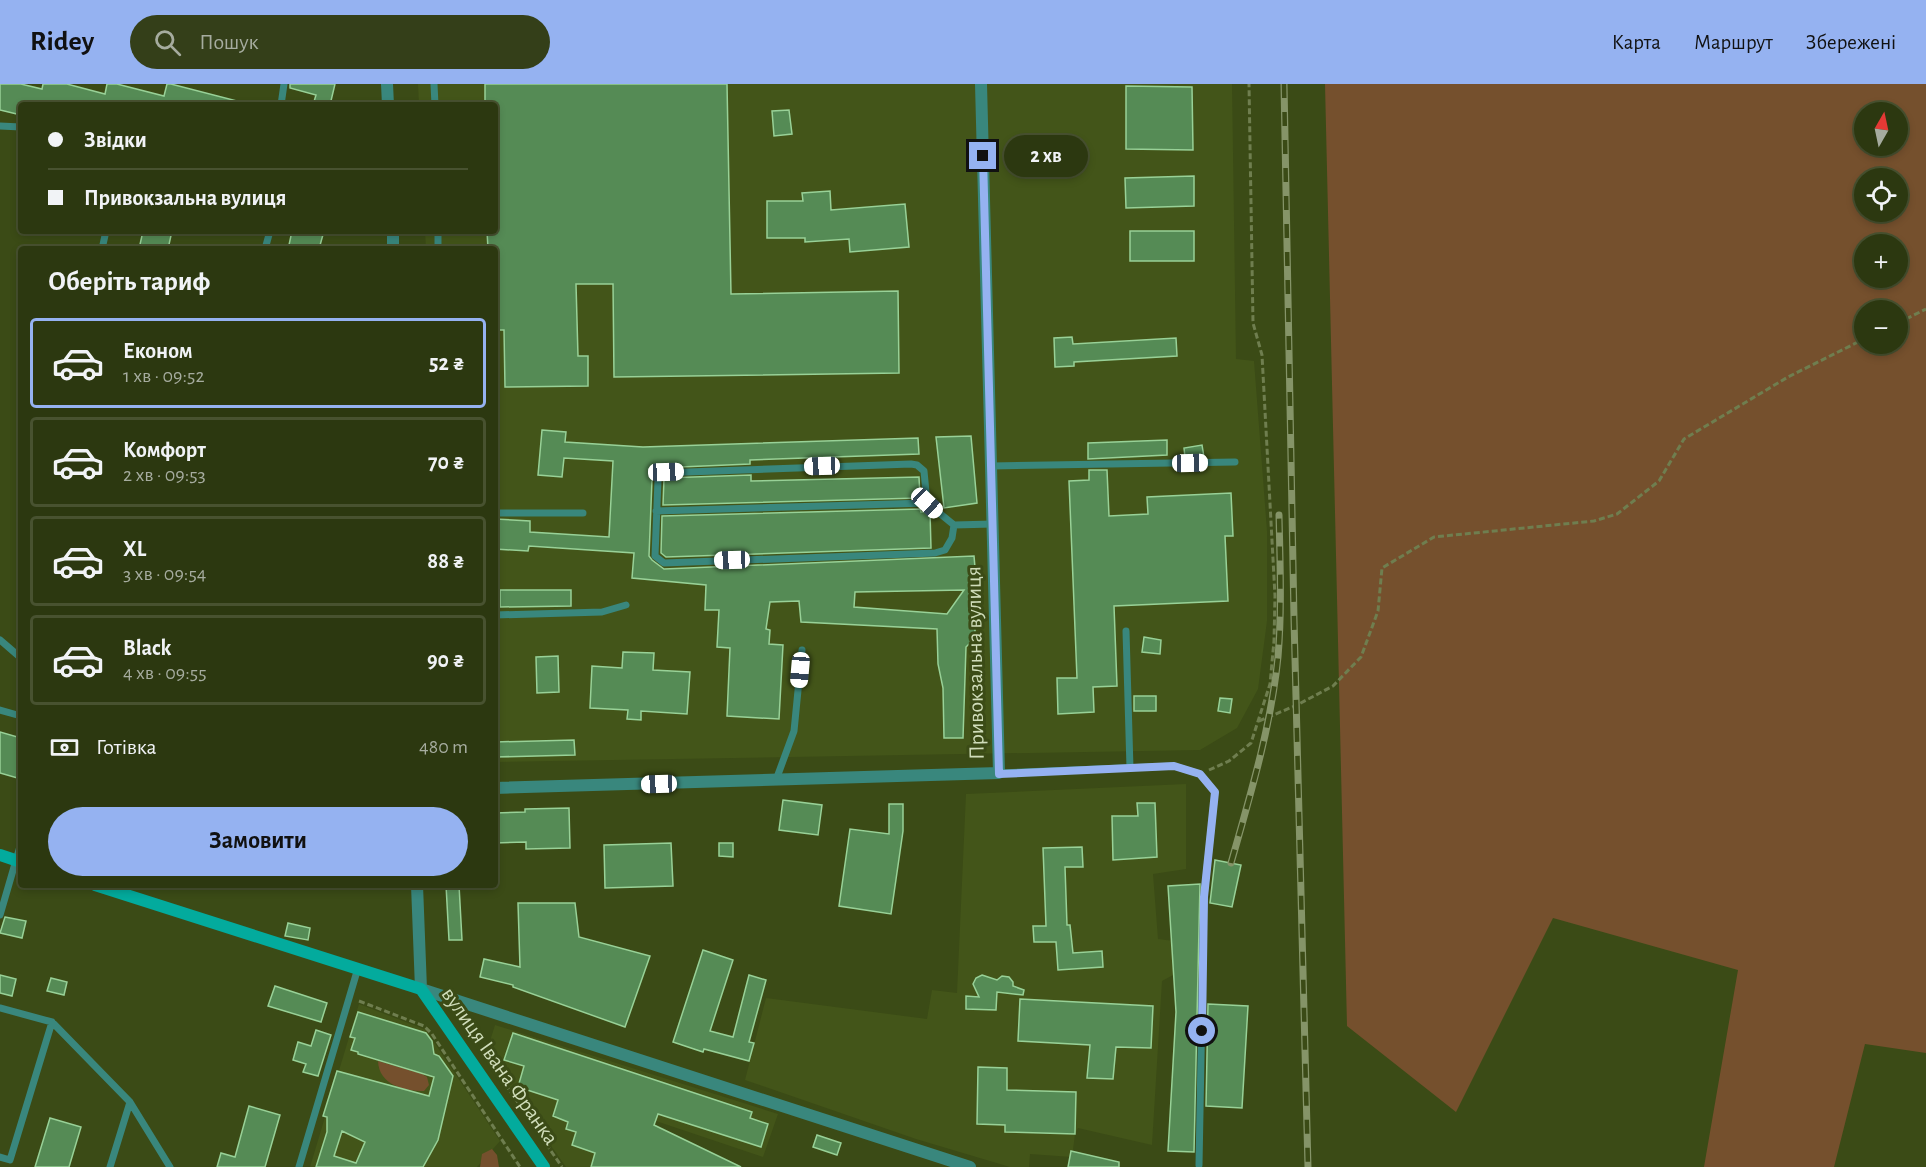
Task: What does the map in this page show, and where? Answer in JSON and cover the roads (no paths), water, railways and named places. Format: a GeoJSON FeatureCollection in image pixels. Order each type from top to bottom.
{"type":"FeatureCollection","features":[{"type":"Feature","properties":{"kind":"street"},"geometry":{"type":"LineString","coordinates":[[387,84],[388,102]]}},
{"type":"Feature","properties":{"kind":"street","name":"Привокзальна вулиця"},"geometry":{"type":"LineString","coordinates":[[498,788],[999,774],[981,84]]}},
{"type":"Feature","properties":{"kind":"street"},"geometry":{"type":"LineString","coordinates":[[0,855],[18,861]]}},
{"type":"Feature","properties":{"kind":"street"},"geometry":{"type":"LineString","coordinates":[[104,888],[358,968],[970,1167]]}},
{"type":"Feature","properties":{"kind":"street"},"geometry":{"type":"LineString","coordinates":[[417,888],[421,989]]}},
{"type":"Feature","properties":{"kind":"street","name":"вулиця Івана Франка"},"geometry":{"type":"LineString","coordinates":[[421,989],[544,1167]]}},
{"type":"Feature","properties":{"kind":"lane"},"geometry":{"type":"LineString","coordinates":[[281,102],[284,84]]}},
{"type":"Feature","properties":{"kind":"lane"},"geometry":{"type":"LineString","coordinates":[[434,84],[435,102]]}},
{"type":"Feature","properties":{"kind":"lane"},"geometry":{"type":"LineString","coordinates":[[0,126],[18,127]]}},
{"type":"Feature","properties":{"kind":"lane"},"geometry":{"type":"LineString","coordinates":[[991,466],[1234,462]]}},
{"type":"Feature","properties":{"kind":"lane"},"geometry":{"type":"LineString","coordinates":[[927,503],[924,471],[917,465],[911,464],[660,473],[655,556],[664,562],[935,553],[945,550],[952,538],[954,525]]}},
{"type":"Feature","properties":{"kind":"lane"},"geometry":{"type":"LineString","coordinates":[[656,511],[927,503],[954,525],[993,524]]}},
{"type":"Feature","properties":{"kind":"lane"},"geometry":{"type":"LineString","coordinates":[[498,513],[583,513]]}},
{"type":"Feature","properties":{"kind":"lane"},"geometry":{"type":"LineString","coordinates":[[498,615],[602,612],[626,605]]}},
{"type":"Feature","properties":{"kind":"lane"},"geometry":{"type":"LineString","coordinates":[[1126,631],[1130,768]]}},
{"type":"Feature","properties":{"kind":"lane"},"geometry":{"type":"LineString","coordinates":[[0,640],[18,655]]}},
{"type":"Feature","properties":{"kind":"lane"},"geometry":{"type":"LineString","coordinates":[[776,780],[794,731],[802,650]]}},
{"type":"Feature","properties":{"kind":"lane"},"geometry":{"type":"LineString","coordinates":[[0,710],[18,715]]}},
{"type":"Feature","properties":{"kind":"lane"},"geometry":{"type":"LineString","coordinates":[[999,774],[1174,766],[1200,774],[1215,792],[1204,897],[1199,1165]]}},
{"type":"Feature","properties":{"kind":"lane"},"geometry":{"type":"LineString","coordinates":[[0,915],[3,895],[18,861]]}},
{"type":"Feature","properties":{"kind":"lane"},"geometry":{"type":"LineString","coordinates":[[299,1167],[358,968]]}},
{"type":"Feature","properties":{"kind":"lane"},"geometry":{"type":"LineString","coordinates":[[0,1008],[52,1022],[130,1102],[170,1167]]}},
{"type":"Feature","properties":{"kind":"lane"},"geometry":{"type":"LineString","coordinates":[[0,1157],[9,1164],[52,1022]]}},
{"type":"Feature","properties":{"kind":"lane"},"geometry":{"type":"LineString","coordinates":[[110,1167],[130,1102]]}},
{"type":"Feature","properties":{"kind":"railway"},"geometry":{"type":"LineString","coordinates":[[1284,84],[1294,619],[1308,1167]]}},
{"type":"Feature","properties":{"kind":"railway"},"geometry":{"type":"LineString","coordinates":[[1231,863],[1259,761],[1275,683],[1280,622],[1279,515]]}}]}
